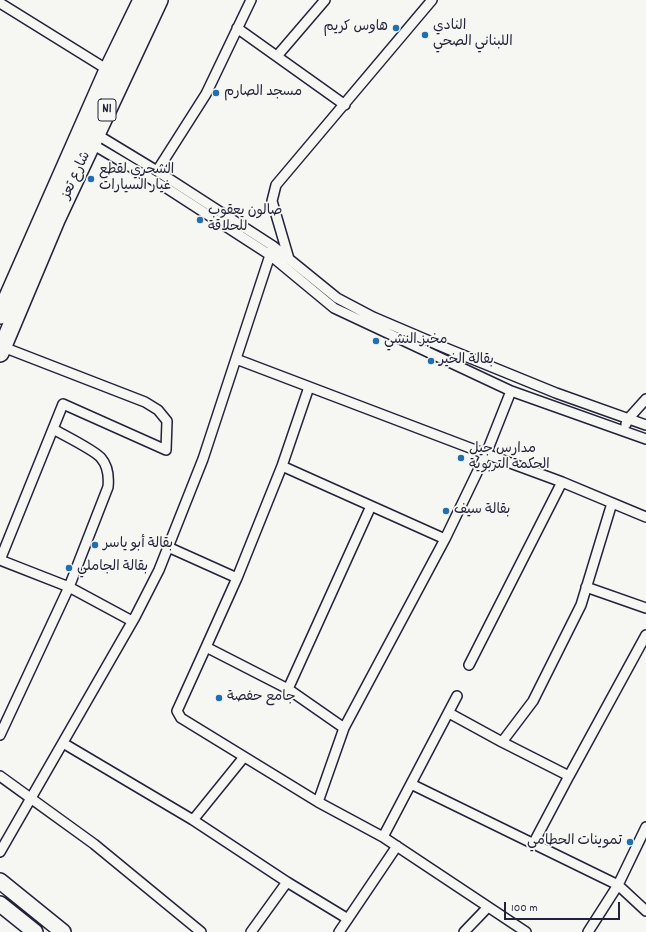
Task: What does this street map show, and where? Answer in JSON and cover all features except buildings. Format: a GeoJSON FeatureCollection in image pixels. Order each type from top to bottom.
{"type":"FeatureCollection","features":[{"type":"Feature","properties":{"kind":"highway","name":"شارع تعز"},"geometry":{"type":"LineString","coordinates":[[2,350],[51,217],[108,70],[142,0]]}},
{"type":"Feature","properties":{"kind":"highway","name":"شارع تعز"},"geometry":{"type":"LineString","coordinates":[[0,315],[94,139],[159,0]]}},
{"type":"Feature","properties":{"kind":"main road"},"geometry":{"type":"LineString","coordinates":[[0,881],[63,932]]}},
{"type":"Feature","properties":{"kind":"main road"},"geometry":{"type":"LineString","coordinates":[[0,894],[48,932]]}},
{"type":"Feature","properties":{"kind":"main road"},"geometry":{"type":"LineString","coordinates":[[0,904],[35,932]]}},
{"type":"Feature","properties":{"kind":"main road"},"geometry":{"type":"LineString","coordinates":[[0,916],[21,932]]}},
{"type":"Feature","properties":{"kind":"street"},"geometry":{"type":"LineString","coordinates":[[157,170],[206,94],[252,0]]}},
{"type":"Feature","properties":{"kind":"street"},"geometry":{"type":"LineString","coordinates":[[277,56],[326,0]]}},
{"type":"Feature","properties":{"kind":"street"},"geometry":{"type":"LineString","coordinates":[[289,259],[273,209],[272,201],[276,185],[432,0]]}},
{"type":"Feature","properties":{"kind":"street"},"geometry":{"type":"LineString","coordinates":[[4,3],[108,70]]}},
{"type":"Feature","properties":{"kind":"street"},"geometry":{"type":"LineString","coordinates":[[237,28],[345,105]]}},
{"type":"Feature","properties":{"kind":"street"},"geometry":{"type":"LineString","coordinates":[[94,139],[157,170],[273,246],[337,298],[373,317],[556,394],[646,425]]}},
{"type":"Feature","properties":{"kind":"street"},"geometry":{"type":"LineString","coordinates":[[94,139],[270,255],[334,308],[511,391],[646,439]]}},
{"type":"Feature","properties":{"kind":"street"},"geometry":{"type":"LineString","coordinates":[[0,852],[132,621],[158,570],[203,459],[273,246]]}},
{"type":"Feature","properties":{"kind":"street"},"geometry":{"type":"LineString","coordinates":[[2,350],[145,402],[158,410],[167,421],[166,450],[63,404],[0,560],[69,587],[132,621]]}},
{"type":"Feature","properties":{"kind":"street"},"geometry":{"type":"LineString","coordinates":[[236,359],[562,482],[646,517]]}},
{"type":"Feature","properties":{"kind":"street"},"geometry":{"type":"LineString","coordinates":[[309,387],[282,466],[237,578],[177,711],[181,718],[318,802],[383,837],[526,932]]}},
{"type":"Feature","properties":{"kind":"street"},"geometry":{"type":"LineString","coordinates":[[318,802],[344,728],[444,539],[486,454],[511,391]]}},
{"type":"Feature","properties":{"kind":"street"},"geometry":{"type":"LineString","coordinates":[[623,430],[628,419],[646,399]]}},
{"type":"Feature","properties":{"kind":"street"},"geometry":{"type":"LineString","coordinates":[[0,735],[69,587],[108,487],[109,477],[106,466],[100,456],[53,429]]}},
{"type":"Feature","properties":{"kind":"street"},"geometry":{"type":"LineString","coordinates":[[282,466],[444,539]]}},
{"type":"Feature","properties":{"kind":"street"},"geometry":{"type":"LineString","coordinates":[[470,665],[562,482]]}},
{"type":"Feature","properties":{"kind":"street"},"geometry":{"type":"LineString","coordinates":[[502,742],[533,701],[581,605],[612,503]]}},
{"type":"Feature","properties":{"kind":"street"},"geometry":{"type":"LineString","coordinates":[[288,689],[371,506]]}},
{"type":"Feature","properties":{"kind":"street"},"geometry":{"type":"LineString","coordinates":[[168,547],[237,578]]}},
{"type":"Feature","properties":{"kind":"street"},"geometry":{"type":"LineString","coordinates":[[586,587],[646,608]]}},
{"type":"Feature","properties":{"kind":"street"},"geometry":{"type":"LineString","coordinates":[[533,844],[646,635]]}},
{"type":"Feature","properties":{"kind":"street"},"geometry":{"type":"LineString","coordinates":[[206,647],[288,689],[344,728]]}},
{"type":"Feature","properties":{"kind":"street"},"geometry":{"type":"LineString","coordinates":[[383,837],[457,696]]}},
{"type":"Feature","properties":{"kind":"street"},"geometry":{"type":"LineString","coordinates":[[449,712],[502,742],[569,776]]}},
{"type":"Feature","properties":{"kind":"street"},"geometry":{"type":"LineString","coordinates":[[63,743],[193,820],[287,882],[348,919]]}},
{"type":"Feature","properties":{"kind":"street"},"geometry":{"type":"LineString","coordinates":[[193,820],[244,757]]}},
{"type":"Feature","properties":{"kind":"street"},"geometry":{"type":"LineString","coordinates":[[0,776],[94,844],[201,932]]}},
{"type":"Feature","properties":{"kind":"street"},"geometry":{"type":"LineString","coordinates":[[411,784],[618,885],[646,911]]}},
{"type":"Feature","properties":{"kind":"street"},"geometry":{"type":"LineString","coordinates":[[588,932],[618,885],[646,827]]}},
{"type":"Feature","properties":{"kind":"street"},"geometry":{"type":"LineString","coordinates":[[339,932],[397,846]]}},
{"type":"Feature","properties":{"kind":"street"},"geometry":{"type":"LineString","coordinates":[[251,932],[287,882]]}},
{"type":"Feature","properties":{"kind":"street"},"geometry":{"type":"LineString","coordinates":[[464,932],[488,907]]}},
{"type":"Feature","properties":{"kind":"place","name":"هاوس كريم"},"geometry":{"type":"Point","coordinates":[396,28]}},
{"type":"Feature","properties":{"kind":"place","name":"النادي اللبناني الصحي"},"geometry":{"type":"Point","coordinates":[425,35]}},
{"type":"Feature","properties":{"kind":"place","name":"مسجد الصارم"},"geometry":{"type":"Point","coordinates":[216,93]}},
{"type":"Feature","properties":{"kind":"place","name":"الشحري لقطع غيار السيارات"},"geometry":{"type":"Point","coordinates":[91,179]}},
{"type":"Feature","properties":{"kind":"place","name":"صالون يعقوب للحلاقة"},"geometry":{"type":"Point","coordinates":[200,220]}},
{"type":"Feature","properties":{"kind":"place","name":"مخبز النشي"},"geometry":{"type":"Point","coordinates":[376,341]}},
{"type":"Feature","properties":{"kind":"place","name":"بقالة الخير"},"geometry":{"type":"Point","coordinates":[431,361]}},
{"type":"Feature","properties":{"kind":"place","name":"مدارس جيل الحكمة التربوية"},"geometry":{"type":"Point","coordinates":[461,458]}},
{"type":"Feature","properties":{"kind":"place","name":"بقالة سيف"},"geometry":{"type":"Point","coordinates":[446,511]}},
{"type":"Feature","properties":{"kind":"place","name":"بقالة أبو ياسر"},"geometry":{"type":"Point","coordinates":[95,545]}},
{"type":"Feature","properties":{"kind":"place","name":"بقالة الجاملي"},"geometry":{"type":"Point","coordinates":[69,568]}},
{"type":"Feature","properties":{"kind":"place","name":"جامع حفصة"},"geometry":{"type":"Point","coordinates":[219,698]}},
{"type":"Feature","properties":{"kind":"place","name":"تموينات الحطامي"},"geometry":{"type":"Point","coordinates":[630,842]}}]}
